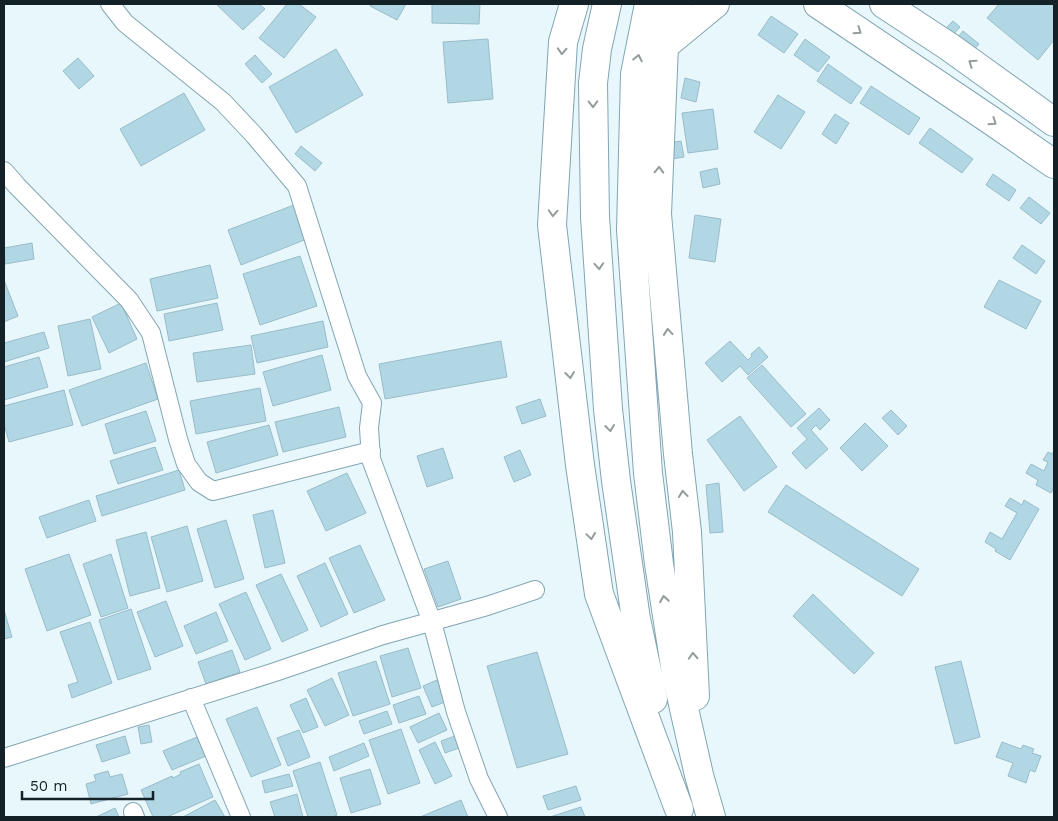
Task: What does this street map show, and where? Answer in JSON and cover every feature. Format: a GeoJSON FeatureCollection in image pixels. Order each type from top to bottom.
{"type":"FeatureCollection","features":[{"type":"Feature","properties":{"kind":"main road"},"geometry":{"type":"LineString","coordinates":[[574,4],[563,42],[552,225],[580,465],[599,594],[680,813]]}},
{"type":"Feature","properties":{"kind":"main road"},"geometry":{"type":"LineString","coordinates":[[607,4],[597,49],[593,83],[595,217],[608,409],[616,482],[638,628],[650,688],[680,813]]}},
{"type":"Feature","properties":{"kind":"main road"},"geometry":{"type":"LineString","coordinates":[[649,4],[634,74],[631,230],[648,473],[659,564],[676,673],[710,817]]}},
{"type":"Feature","properties":{"kind":"main road"},"geometry":{"type":"LineString","coordinates":[[677,4],[670,20],[664,46],[657,214],[678,454],[687,532],[699,775]]}},
{"type":"Feature","properties":{"kind":"main road"},"geometry":{"type":"LineString","coordinates":[[664,46],[715,4]]}},
{"type":"Feature","properties":{"kind":"main road"},"geometry":{"type":"LineString","coordinates":[[818,4],[1054,164]]}},
{"type":"Feature","properties":{"kind":"main road"},"geometry":{"type":"LineString","coordinates":[[884,4],[948,46],[1054,122]]}},
{"type":"Feature","properties":{"kind":"street"},"geometry":{"type":"LineString","coordinates":[[110,4],[125,23],[223,102],[297,186],[357,376],[372,403],[369,428],[371,459],[432,622],[456,712],[479,779],[498,817]]}},
{"type":"Feature","properties":{"kind":"street"},"geometry":{"type":"LineString","coordinates":[[4,170],[17,186],[129,300],[152,333],[178,439],[186,464],[199,482],[213,491],[370,451]]}},
{"type":"Feature","properties":{"kind":"street"},"geometry":{"type":"LineString","coordinates":[[4,758],[275,672],[383,635],[487,606],[535,590]]}},
{"type":"Feature","properties":{"kind":"street"},"geometry":{"type":"LineString","coordinates":[[191,698],[241,817]]}},
{"type":"Feature","properties":{"kind":"building"},"geometry":{"type":"Polygon","coordinates":[[[216,4],[259,4],[265,9],[243,30],[216,4]]]}},
{"type":"Feature","properties":{"kind":"building"},"geometry":{"type":"Polygon","coordinates":[[[287,4],[299,4],[316,17],[284,58],[259,38],[287,4]]]}},
{"type":"Feature","properties":{"kind":"building"},"geometry":{"type":"Polygon","coordinates":[[[371,4],[406,4],[397,20],[370,6],[371,4]]]}},
{"type":"Feature","properties":{"kind":"building"},"geometry":{"type":"Polygon","coordinates":[[[432,4],[480,4],[479,24],[432,23],[432,4]]]}},
{"type":"Feature","properties":{"kind":"building"},"geometry":{"type":"Polygon","coordinates":[[[999,4],[1054,4],[1054,40],[1038,60],[987,18],[999,4]]]}},
{"type":"Feature","properties":{"kind":"building"},"geometry":{"type":"Polygon","coordinates":[[[771,16],[798,34],[784,53],[758,35],[771,16]]]}},
{"type":"Feature","properties":{"kind":"building"},"geometry":{"type":"Polygon","coordinates":[[[953,21],[960,27],[954,34],[946,28],[953,21]]]}},
{"type":"Feature","properties":{"kind":"building"},"geometry":{"type":"Polygon","coordinates":[[[963,31],[979,44],[973,51],[957,38],[963,31]]]}},
{"type":"Feature","properties":{"kind":"building"},"geometry":{"type":"Polygon","coordinates":[[[488,39],[493,99],[448,103],[443,42],[488,39]]]}},
{"type":"Feature","properties":{"kind":"building"},"geometry":{"type":"Polygon","coordinates":[[[805,39],[830,57],[818,72],[794,55],[805,39]]]}},
{"type":"Feature","properties":{"kind":"building"},"geometry":{"type":"Polygon","coordinates":[[[336,49],[363,95],[296,133],[269,87],[336,49]]]}},
{"type":"Feature","properties":{"kind":"building"},"geometry":{"type":"Polygon","coordinates":[[[255,55],[272,74],[262,83],[245,64],[255,55]]]}},
{"type":"Feature","properties":{"kind":"building"},"geometry":{"type":"Polygon","coordinates":[[[78,58],[94,76],[79,89],[63,71],[78,58]]]}},
{"type":"Feature","properties":{"kind":"building"},"geometry":{"type":"Polygon","coordinates":[[[828,64],[862,88],[851,104],[817,81],[828,64]]]}},
{"type":"Feature","properties":{"kind":"building"},"geometry":{"type":"Polygon","coordinates":[[[685,78],[700,82],[696,102],[681,98],[685,78]]]}},
{"type":"Feature","properties":{"kind":"building"},"geometry":{"type":"Polygon","coordinates":[[[871,86],[920,118],[909,135],[860,103],[871,86]]]}},
{"type":"Feature","properties":{"kind":"building"},"geometry":{"type":"Polygon","coordinates":[[[184,93],[205,130],[141,166],[120,129],[184,93]]]}},
{"type":"Feature","properties":{"kind":"building"},"geometry":{"type":"Polygon","coordinates":[[[778,95],[805,112],[781,149],[754,132],[778,95]]]}},
{"type":"Feature","properties":{"kind":"building"},"geometry":{"type":"Polygon","coordinates":[[[713,109],[718,149],[688,153],[682,113],[713,109]]]}},
{"type":"Feature","properties":{"kind":"building"},"geometry":{"type":"Polygon","coordinates":[[[835,114],[849,123],[836,144],[822,134],[835,114]]]}},
{"type":"Feature","properties":{"kind":"building"},"geometry":{"type":"Polygon","coordinates":[[[930,128],[973,159],[962,173],[919,143],[930,128]]]}},
{"type":"Feature","properties":{"kind":"building"},"geometry":{"type":"Polygon","coordinates":[[[681,141],[684,157],[671,159],[669,143],[681,141]]]}},
{"type":"Feature","properties":{"kind":"building"},"geometry":{"type":"Polygon","coordinates":[[[301,146],[322,163],[315,171],[295,154],[301,146]]]}},
{"type":"Feature","properties":{"kind":"building"},"geometry":{"type":"Polygon","coordinates":[[[717,168],[720,184],[703,188],[700,172],[717,168]]]}},
{"type":"Feature","properties":{"kind":"building"},"geometry":{"type":"Polygon","coordinates":[[[993,174],[1016,190],[1009,201],[986,185],[993,174]]]}},
{"type":"Feature","properties":{"kind":"building"},"geometry":{"type":"Polygon","coordinates":[[[1029,197],[1050,213],[1041,224],[1020,208],[1029,197]]]}},
{"type":"Feature","properties":{"kind":"building"},"geometry":{"type":"Polygon","coordinates":[[[294,205],[307,239],[241,265],[228,230],[294,205]]]}},
{"type":"Feature","properties":{"kind":"building"},"geometry":{"type":"Polygon","coordinates":[[[695,215],[721,219],[715,262],[689,258],[695,215]]]}},
{"type":"Feature","properties":{"kind":"building"},"geometry":{"type":"Polygon","coordinates":[[[32,243],[34,259],[5,264],[4,248],[32,243]]]}},
{"type":"Feature","properties":{"kind":"building"},"geometry":{"type":"Polygon","coordinates":[[[1022,245],[1045,261],[1036,274],[1013,258],[1022,245]]]}},
{"type":"Feature","properties":{"kind":"building"},"geometry":{"type":"Polygon","coordinates":[[[300,256],[317,306],[260,325],[243,274],[300,256]]]}},
{"type":"Feature","properties":{"kind":"building"},"geometry":{"type":"Polygon","coordinates":[[[210,265],[218,298],[157,311],[150,279],[210,265]]]}},
{"type":"Feature","properties":{"kind":"building"},"geometry":{"type":"Polygon","coordinates":[[[4,280],[18,316],[4,322],[4,280]]]}},
{"type":"Feature","properties":{"kind":"building"},"geometry":{"type":"Polygon","coordinates":[[[999,280],[1041,301],[1026,329],[984,307],[999,280]]]}},
{"type":"Feature","properties":{"kind":"building"},"geometry":{"type":"Polygon","coordinates":[[[121,303],[137,339],[109,353],[92,317],[121,303]]]}},
{"type":"Feature","properties":{"kind":"building"},"geometry":{"type":"Polygon","coordinates":[[[217,303],[223,330],[169,341],[164,314],[217,303]]]}},
{"type":"Feature","properties":{"kind":"building"},"geometry":{"type":"Polygon","coordinates":[[[90,319],[101,369],[68,376],[58,326],[90,319]]]}},
{"type":"Feature","properties":{"kind":"building"},"geometry":{"type":"Polygon","coordinates":[[[323,321],[328,347],[257,363],[251,336],[323,321]]]}},
{"type":"Feature","properties":{"kind":"building"},"geometry":{"type":"Polygon","coordinates":[[[44,332],[49,348],[4,362],[4,343],[44,332]]]}},
{"type":"Feature","properties":{"kind":"building"},"geometry":{"type":"Polygon","coordinates":[[[501,341],[507,377],[385,399],[379,364],[501,341]]]}},
{"type":"Feature","properties":{"kind":"building"},"geometry":{"type":"Polygon","coordinates":[[[730,341],[748,360],[752,356],[751,354],[759,347],[768,357],[748,375],[740,366],[722,382],[705,363],[730,341]]]}},
{"type":"Feature","properties":{"kind":"building"},"geometry":{"type":"Polygon","coordinates":[[[251,345],[255,374],[197,382],[193,353],[251,345]]]}},
{"type":"Feature","properties":{"kind":"building"},"geometry":{"type":"Polygon","coordinates":[[[322,355],[331,390],[273,406],[263,372],[322,355]]]}},
{"type":"Feature","properties":{"kind":"building"},"geometry":{"type":"Polygon","coordinates":[[[39,357],[48,387],[4,400],[4,367],[39,357]]]}},
{"type":"Feature","properties":{"kind":"building"},"geometry":{"type":"Polygon","coordinates":[[[146,363],[158,399],[82,426],[69,390],[146,363]]]}},
{"type":"Feature","properties":{"kind":"building"},"geometry":{"type":"Polygon","coordinates":[[[762,365],[806,414],[791,427],[747,378],[762,365]]]}},
{"type":"Feature","properties":{"kind":"building"},"geometry":{"type":"Polygon","coordinates":[[[260,388],[266,421],[196,434],[190,401],[260,388]]]}},
{"type":"Feature","properties":{"kind":"building"},"geometry":{"type":"Polygon","coordinates":[[[64,390],[73,425],[9,442],[4,424],[4,406],[64,390]]]}},
{"type":"Feature","properties":{"kind":"building"},"geometry":{"type":"Polygon","coordinates":[[[540,399],[546,416],[522,424],[516,407],[540,399]]]}},
{"type":"Feature","properties":{"kind":"building"},"geometry":{"type":"Polygon","coordinates":[[[339,407],[346,437],[283,452],[275,422],[339,407]]]}},
{"type":"Feature","properties":{"kind":"building"},"geometry":{"type":"Polygon","coordinates":[[[819,408],[830,420],[820,430],[816,425],[811,430],[828,449],[806,469],[792,453],[807,439],[797,428],[819,408]]]}},
{"type":"Feature","properties":{"kind":"building"},"geometry":{"type":"Polygon","coordinates":[[[891,410],[907,426],[898,435],[882,418],[891,410]]]}},
{"type":"Feature","properties":{"kind":"building"},"geometry":{"type":"Polygon","coordinates":[[[146,411],[156,441],[114,454],[105,424],[146,411]]]}},
{"type":"Feature","properties":{"kind":"building"},"geometry":{"type":"Polygon","coordinates":[[[740,416],[777,467],[744,491],[707,440],[740,416]]]}},
{"type":"Feature","properties":{"kind":"building"},"geometry":{"type":"Polygon","coordinates":[[[865,423],[888,446],[862,471],[840,448],[865,423]]]}},
{"type":"Feature","properties":{"kind":"building"},"geometry":{"type":"Polygon","coordinates":[[[269,425],[278,455],[216,473],[207,442],[269,425]]]}},
{"type":"Feature","properties":{"kind":"building"},"geometry":{"type":"Polygon","coordinates":[[[155,447],[163,470],[118,484],[110,461],[155,447]]]}},
{"type":"Feature","properties":{"kind":"building"},"geometry":{"type":"Polygon","coordinates":[[[443,448],[453,478],[427,487],[417,456],[443,448]]]}},
{"type":"Feature","properties":{"kind":"building"},"geometry":{"type":"Polygon","coordinates":[[[520,450],[531,475],[514,482],[504,457],[520,450]]]}},
{"type":"Feature","properties":{"kind":"building"},"geometry":{"type":"Polygon","coordinates":[[[1054,451],[1054,487],[1051,493],[1036,485],[1038,480],[1026,473],[1031,464],[1044,471],[1048,462],[1043,460],[1048,452],[1052,454],[1054,451]]]}},
{"type":"Feature","properties":{"kind":"building"},"geometry":{"type":"Polygon","coordinates":[[[179,470],[185,490],[102,516],[96,496],[179,470]]]}},
{"type":"Feature","properties":{"kind":"building"},"geometry":{"type":"Polygon","coordinates":[[[347,473],[366,513],[326,531],[307,491],[347,473]]]}},
{"type":"Feature","properties":{"kind":"building"},"geometry":{"type":"Polygon","coordinates":[[[719,483],[723,532],[710,533],[706,485],[719,483]]]}},
{"type":"Feature","properties":{"kind":"building"},"geometry":{"type":"Polygon","coordinates":[[[786,485],[919,569],[902,596],[768,512],[786,485]]]}},
{"type":"Feature","properties":{"kind":"building"},"geometry":{"type":"Polygon","coordinates":[[[1010,498],[1022,505],[1024,500],[1039,509],[1010,560],[985,542],[990,532],[1002,539],[1017,513],[1005,506],[1010,498]]]}},
{"type":"Feature","properties":{"kind":"building"},"geometry":{"type":"Polygon","coordinates":[[[89,500],[96,521],[47,538],[39,517],[89,500]]]}},
{"type":"Feature","properties":{"kind":"building"},"geometry":{"type":"Polygon","coordinates":[[[273,510],[285,563],[265,568],[253,515],[273,510]]]}},
{"type":"Feature","properties":{"kind":"building"},"geometry":{"type":"Polygon","coordinates":[[[226,520],[244,579],[215,588],[197,529],[226,520]]]}},
{"type":"Feature","properties":{"kind":"building"},"geometry":{"type":"Polygon","coordinates":[[[187,526],[203,581],[167,592],[151,537],[187,526]]]}},
{"type":"Feature","properties":{"kind":"building"},"geometry":{"type":"Polygon","coordinates":[[[146,532],[160,588],[130,596],[116,540],[146,532]]]}},
{"type":"Feature","properties":{"kind":"building"},"geometry":{"type":"Polygon","coordinates":[[[360,545],[385,600],[354,613],[329,558],[360,545]]]}},
{"type":"Feature","properties":{"kind":"building"},"geometry":{"type":"Polygon","coordinates":[[[69,554],[91,615],[47,631],[25,569],[69,554]]]}},
{"type":"Feature","properties":{"kind":"building"},"geometry":{"type":"Polygon","coordinates":[[[111,554],[128,608],[101,617],[83,564],[111,554]]]}},
{"type":"Feature","properties":{"kind":"building"},"geometry":{"type":"Polygon","coordinates":[[[448,561],[461,599],[438,607],[424,569],[448,561]]]}},
{"type":"Feature","properties":{"kind":"building"},"geometry":{"type":"Polygon","coordinates":[[[325,563],[348,614],[321,627],[297,576],[325,563]]]}},
{"type":"Feature","properties":{"kind":"building"},"geometry":{"type":"Polygon","coordinates":[[[281,574],[308,630],[282,642],[256,585],[281,574]]]}},
{"type":"Feature","properties":{"kind":"building"},"geometry":{"type":"Polygon","coordinates":[[[246,592],[271,649],[245,660],[219,604],[246,592]]]}},
{"type":"Feature","properties":{"kind":"building"},"geometry":{"type":"Polygon","coordinates":[[[813,594],[874,653],[854,674],[793,616],[813,594]]]}},
{"type":"Feature","properties":{"kind":"building"},"geometry":{"type":"Polygon","coordinates":[[[166,601],[183,646],[155,657],[137,612],[166,601]]]}},
{"type":"Feature","properties":{"kind":"building"},"geometry":{"type":"Polygon","coordinates":[[[131,609],[151,669],[118,680],[99,620],[131,609]]]}},
{"type":"Feature","properties":{"kind":"building"},"geometry":{"type":"Polygon","coordinates":[[[4,610],[12,637],[4,639],[4,610]]]}},
{"type":"Feature","properties":{"kind":"building"},"geometry":{"type":"Polygon","coordinates":[[[216,612],[228,641],[196,654],[184,626],[216,612]]]}},
{"type":"Feature","properties":{"kind":"building"},"geometry":{"type":"Polygon","coordinates":[[[90,622],[112,683],[72,698],[68,685],[78,682],[60,632],[90,622]]]}},
{"type":"Feature","properties":{"kind":"building"},"geometry":{"type":"Polygon","coordinates":[[[408,648],[421,688],[392,697],[380,656],[408,648]]]}},
{"type":"Feature","properties":{"kind":"building"},"geometry":{"type":"Polygon","coordinates":[[[232,650],[240,672],[206,684],[198,662],[232,650]]]}},
{"type":"Feature","properties":{"kind":"building"},"geometry":{"type":"Polygon","coordinates":[[[537,652],[568,754],[517,768],[487,666],[537,652]]]}},
{"type":"Feature","properties":{"kind":"building"},"geometry":{"type":"Polygon","coordinates":[[[376,661],[390,704],[353,716],[338,673],[376,661]]]}},
{"type":"Feature","properties":{"kind":"building"},"geometry":{"type":"Polygon","coordinates":[[[961,661],[980,737],[955,744],[935,667],[961,661]]]}},
{"type":"Feature","properties":{"kind":"building"},"geometry":{"type":"Polygon","coordinates":[[[332,678],[349,715],[325,726],[307,690],[332,678]]]}},
{"type":"Feature","properties":{"kind":"building"},"geometry":{"type":"Polygon","coordinates":[[[437,680],[445,702],[432,707],[423,686],[437,680]]]}},
{"type":"Feature","properties":{"kind":"building"},"geometry":{"type":"Polygon","coordinates":[[[419,696],[426,714],[399,723],[393,705],[419,696]]]}},
{"type":"Feature","properties":{"kind":"building"},"geometry":{"type":"Polygon","coordinates":[[[306,698],[318,727],[303,733],[290,705],[306,698]]]}},
{"type":"Feature","properties":{"kind":"building"},"geometry":{"type":"Polygon","coordinates":[[[257,707],[281,765],[251,777],[226,719],[257,707]]]}},
{"type":"Feature","properties":{"kind":"building"},"geometry":{"type":"Polygon","coordinates":[[[387,711],[392,724],[364,734],[359,721],[387,711]]]}},
{"type":"Feature","properties":{"kind":"building"},"geometry":{"type":"Polygon","coordinates":[[[439,713],[447,730],[418,743],[410,727],[439,713]]]}},
{"type":"Feature","properties":{"kind":"building"},"geometry":{"type":"Polygon","coordinates":[[[149,725],[152,742],[141,744],[138,727],[149,725]]]}},
{"type":"Feature","properties":{"kind":"building"},"geometry":{"type":"Polygon","coordinates":[[[401,729],[420,783],[388,794],[369,740],[401,729]]]}},
{"type":"Feature","properties":{"kind":"building"},"geometry":{"type":"Polygon","coordinates":[[[299,730],[310,757],[288,766],[277,738],[299,730]]]}},
{"type":"Feature","properties":{"kind":"building"},"geometry":{"type":"Polygon","coordinates":[[[125,736],[130,753],[102,762],[96,745],[125,736]]]}},
{"type":"Feature","properties":{"kind":"building"},"geometry":{"type":"Polygon","coordinates":[[[455,736],[459,748],[445,753],[441,741],[455,736]]]}},
{"type":"Feature","properties":{"kind":"building"},"geometry":{"type":"Polygon","coordinates":[[[197,737],[206,756],[172,770],[163,751],[197,737]]]}},
{"type":"Feature","properties":{"kind":"building"},"geometry":{"type":"Polygon","coordinates":[[[435,742],[452,776],[435,784],[419,750],[435,742]]]}},
{"type":"Feature","properties":{"kind":"building"},"geometry":{"type":"Polygon","coordinates":[[[1002,742],[1021,749],[1023,745],[1034,749],[1032,753],[1041,756],[1035,772],[1030,770],[1026,783],[1008,776],[1013,763],[996,757],[1002,742]]]}},
{"type":"Feature","properties":{"kind":"building"},"geometry":{"type":"Polygon","coordinates":[[[364,743],[369,756],[334,771],[329,757],[364,743]]]}},
{"type":"Feature","properties":{"kind":"building"},"geometry":{"type":"Polygon","coordinates":[[[320,762],[337,815],[332,817],[308,817],[293,771],[320,762]]]}},
{"type":"Feature","properties":{"kind":"building"},"geometry":{"type":"Polygon","coordinates":[[[199,764],[213,797],[167,817],[153,817],[141,790],[172,776],[173,778],[181,774],[180,772],[199,764]]]}},
{"type":"Feature","properties":{"kind":"building"},"geometry":{"type":"Polygon","coordinates":[[[370,769],[381,804],[351,813],[340,778],[370,769]]]}},
{"type":"Feature","properties":{"kind":"building"},"geometry":{"type":"Polygon","coordinates":[[[108,771],[110,777],[122,774],[128,794],[91,804],[86,784],[96,781],[94,775],[108,771]]]}},
{"type":"Feature","properties":{"kind":"building"},"geometry":{"type":"Polygon","coordinates":[[[289,774],[293,786],[265,793],[262,781],[289,774]]]}},
{"type":"Feature","properties":{"kind":"building"},"geometry":{"type":"Polygon","coordinates":[[[576,786],[581,800],[548,810],[543,796],[576,786]]]}},
{"type":"Feature","properties":{"kind":"building"},"geometry":{"type":"Polygon","coordinates":[[[297,794],[303,817],[275,817],[270,802],[297,794]]]}},
{"type":"Feature","properties":{"kind":"building"},"geometry":{"type":"Polygon","coordinates":[[[215,800],[225,817],[183,817],[215,800]]]}},
{"type":"Feature","properties":{"kind":"building"},"geometry":{"type":"Polygon","coordinates":[[[461,800],[468,817],[420,817],[461,800]]]}},
{"type":"Feature","properties":{"kind":"building"},"geometry":{"type":"Polygon","coordinates":[[[581,807],[585,817],[550,817],[581,807]]]}},
{"type":"Feature","properties":{"kind":"building"},"geometry":{"type":"Polygon","coordinates":[[[115,808],[119,817],[96,817],[115,808]]]}}]}
